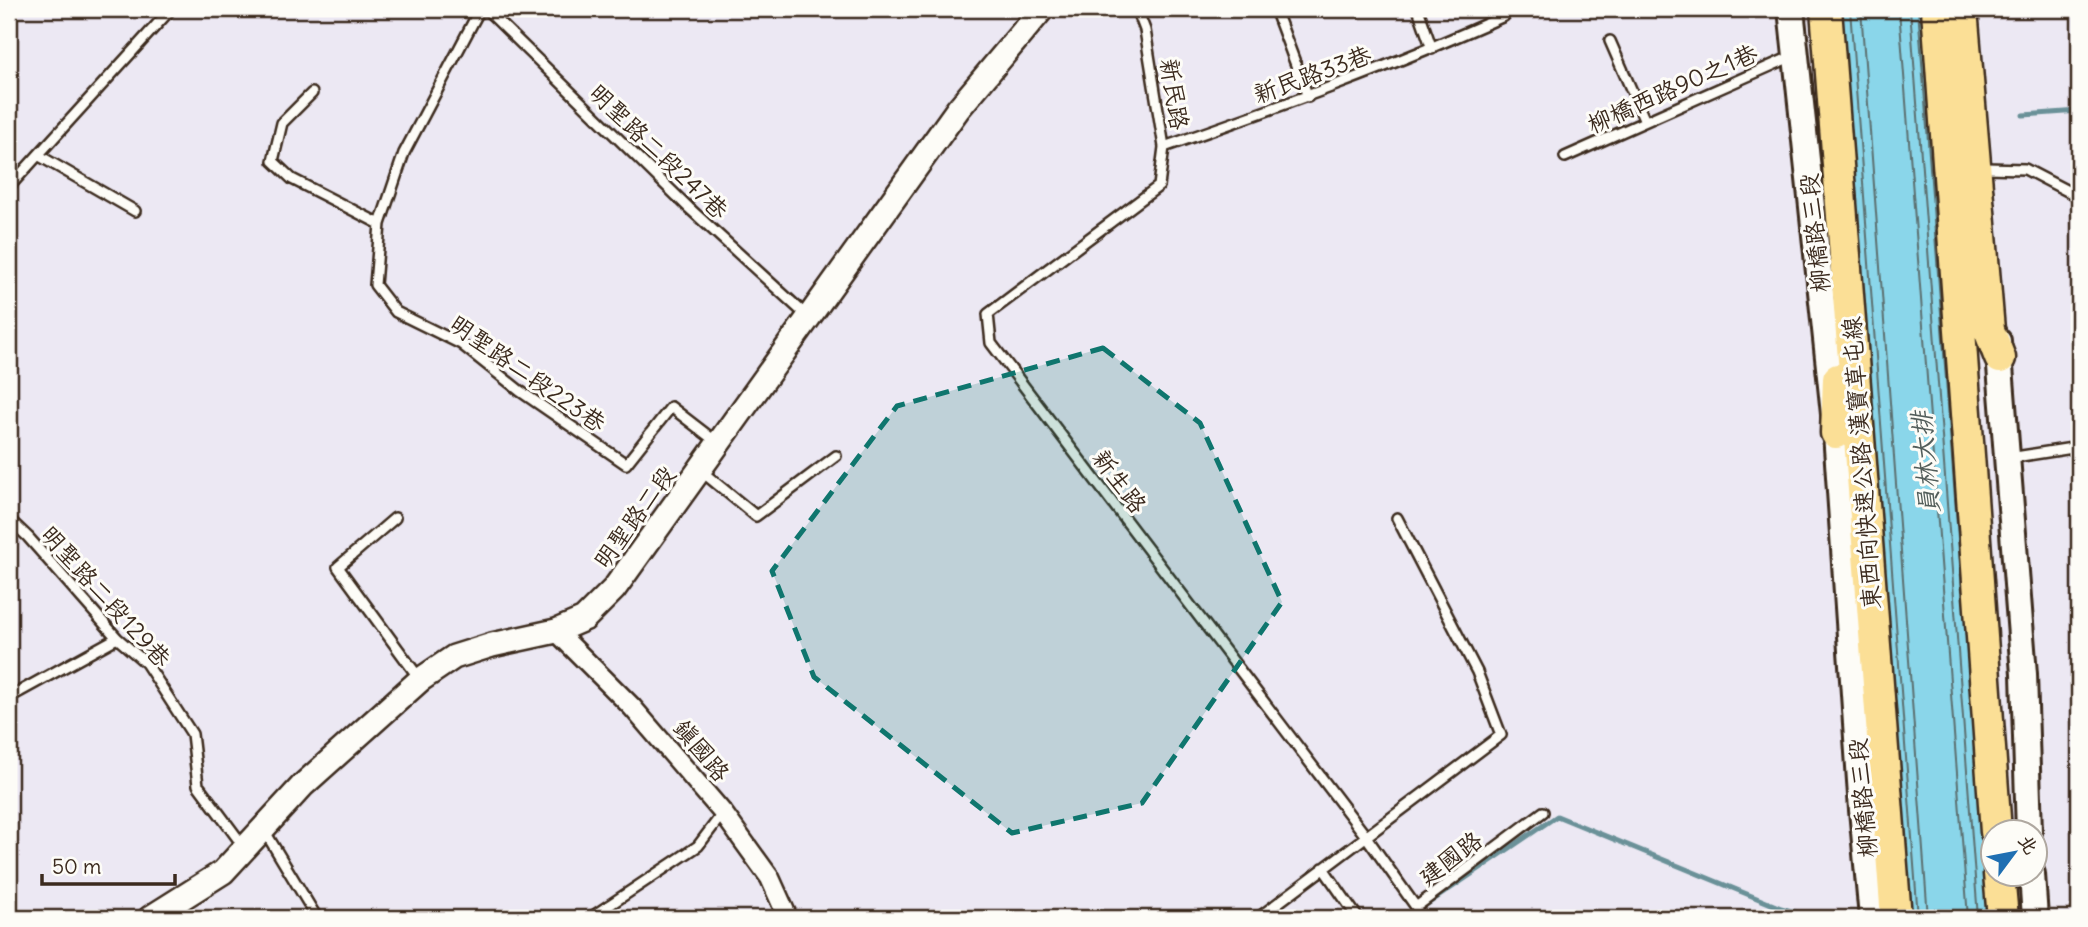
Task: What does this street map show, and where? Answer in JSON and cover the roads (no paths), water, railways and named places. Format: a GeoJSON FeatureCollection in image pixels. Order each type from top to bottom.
{"type":"FeatureCollection","features":[{"type":"Feature","properties":{"kind":"highway"},"geometry":{"type":"LineString","coordinates":[[1937,9],[1995,818]]}},
{"type":"Feature","properties":{"kind":"highway"},"geometry":{"type":"LineString","coordinates":[[1810,12],[1840,352],[1836,432]]}},
{"type":"Feature","properties":{"kind":"highway","name":"東西向快速公路 漢寶草屯線"},"geometry":{"type":"LineString","coordinates":[[1810,12],[1896,918]]}},
{"type":"Feature","properties":{"kind":"highway"},"geometry":{"type":"LineString","coordinates":[[1966,15],[1989,330],[2000,358]]}},
{"type":"Feature","properties":{"kind":"highway"},"geometry":{"type":"LineString","coordinates":[[2000,888],[2003,918]]}},
{"type":"Feature","properties":{"kind":"main road","name":"柳橋路三段"},"geometry":{"type":"LineString","coordinates":[[1810,12],[1795,55],[1836,432],[1872,918]]}},
{"type":"Feature","properties":{"kind":"main road"},"geometry":{"type":"LineString","coordinates":[[1966,15],[1986,167],[2009,458],[2024,674],[2029,818]]}},
{"type":"Feature","properties":{"kind":"main road"},"geometry":{"type":"LineString","coordinates":[[2033,888],[2035,918]]}},
{"type":"Feature","properties":{"kind":"street","name":"明聖路二段"},"geometry":{"type":"LineString","coordinates":[[150,918],[223,872],[303,785],[420,680],[454,657],[492,645],[556,631],[584,619],[614,589],[958,109],[1042,9]]}},
{"type":"Feature","properties":{"kind":"street","name":"鎮國路"},"geometry":{"type":"LineString","coordinates":[[556,631],[632,707],[723,813],[770,878],[788,918]]}},
{"type":"Feature","properties":{"kind":"lane"},"geometry":{"type":"LineString","coordinates":[[9,187],[171,9]]}},
{"type":"Feature","properties":{"kind":"lane","name":"明聖路二段223巷"},"geometry":{"type":"LineString","coordinates":[[480,9],[404,153],[380,224],[375,285],[396,312],[461,344],[520,391],[626,464],[671,407],[719,444]]}},
{"type":"Feature","properties":{"kind":"lane","name":"明聖路二段247巷"},"geometry":{"type":"LineString","coordinates":[[486,9],[689,208],[808,318]]}},
{"type":"Feature","properties":{"kind":"lane","name":"新民路"},"geometry":{"type":"LineString","coordinates":[[1137,9],[1145,30],[1164,147],[1159,187]]}},
{"type":"Feature","properties":{"kind":"lane"},"geometry":{"type":"LineString","coordinates":[[1275,9],[1308,97]]}},
{"type":"Feature","properties":{"kind":"lane"},"geometry":{"type":"LineString","coordinates":[[1418,9],[1432,49]]}},
{"type":"Feature","properties":{"kind":"lane","name":"新民路33巷"},"geometry":{"type":"LineString","coordinates":[[1164,147],[1308,97],[1432,49],[1504,16]]}},
{"type":"Feature","properties":{"kind":"lane"},"geometry":{"type":"LineString","coordinates":[[1610,41],[1645,121]]}},
{"type":"Feature","properties":{"kind":"lane","name":"柳橋西路90之1巷"},"geometry":{"type":"LineString","coordinates":[[1565,156],[1795,55]]}},
{"type":"Feature","properties":{"kind":"lane"},"geometry":{"type":"LineString","coordinates":[[312,93],[282,123],[273,162],[292,178],[380,224]]}},
{"type":"Feature","properties":{"kind":"lane"},"geometry":{"type":"LineString","coordinates":[[38,155],[135,211]]}},
{"type":"Feature","properties":{"kind":"lane"},"geometry":{"type":"LineString","coordinates":[[1986,167],[2025,169],[2079,197]]}},
{"type":"Feature","properties":{"kind":"lane","name":"新生路"},"geometry":{"type":"LineString","coordinates":[[1159,187],[988,314],[991,343],[1366,835]]}},
{"type":"Feature","properties":{"kind":"lane"},"geometry":{"type":"LineString","coordinates":[[2009,458],[2079,447]]}},
{"type":"Feature","properties":{"kind":"lane"},"geometry":{"type":"LineString","coordinates":[[700,470],[757,516],[836,456]]}},
{"type":"Feature","properties":{"kind":"lane"},"geometry":{"type":"LineString","coordinates":[[1258,918],[1501,735],[1477,671],[1397,518]]}},
{"type":"Feature","properties":{"kind":"lane","name":"明聖路二段129巷"},"geometry":{"type":"LineString","coordinates":[[9,519],[117,638],[146,663],[192,734],[198,785],[245,848]]}},
{"type":"Feature","properties":{"kind":"lane"},"geometry":{"type":"LineString","coordinates":[[395,519],[338,567],[420,680]]}},
{"type":"Feature","properties":{"kind":"lane"},"geometry":{"type":"LineString","coordinates":[[18,693],[117,638]]}},
{"type":"Feature","properties":{"kind":"lane","name":"建國路"},"geometry":{"type":"LineString","coordinates":[[1366,835],[1416,907],[1543,812]]}},
{"type":"Feature","properties":{"kind":"lane"},"geometry":{"type":"LineString","coordinates":[[590,918],[698,846],[723,813]]}},
{"type":"Feature","properties":{"kind":"lane"},"geometry":{"type":"LineString","coordinates":[[263,828],[317,918]]}},
{"type":"Feature","properties":{"kind":"lane"},"geometry":{"type":"LineString","coordinates":[[1323,869],[1358,918]]}},
{"type":"Feature","properties":{"kind":"water","name":"員林大排"},"geometry":{"type":"Polygon","coordinates":[[[1835,9],[1925,9],[1986,818],[1980,818],[1980,888],[1992,888],[1994,918],[1902,918],[1835,9]]]}},
{"type":"Feature","properties":{"kind":"waterway"},"geometry":{"type":"LineString","coordinates":[[2023,115],[2079,111]]}},
{"type":"Feature","properties":{"kind":"waterway"},"geometry":{"type":"LineString","coordinates":[[1407,918],[1557,816],[1781,908],[1814,918]]}}]}
